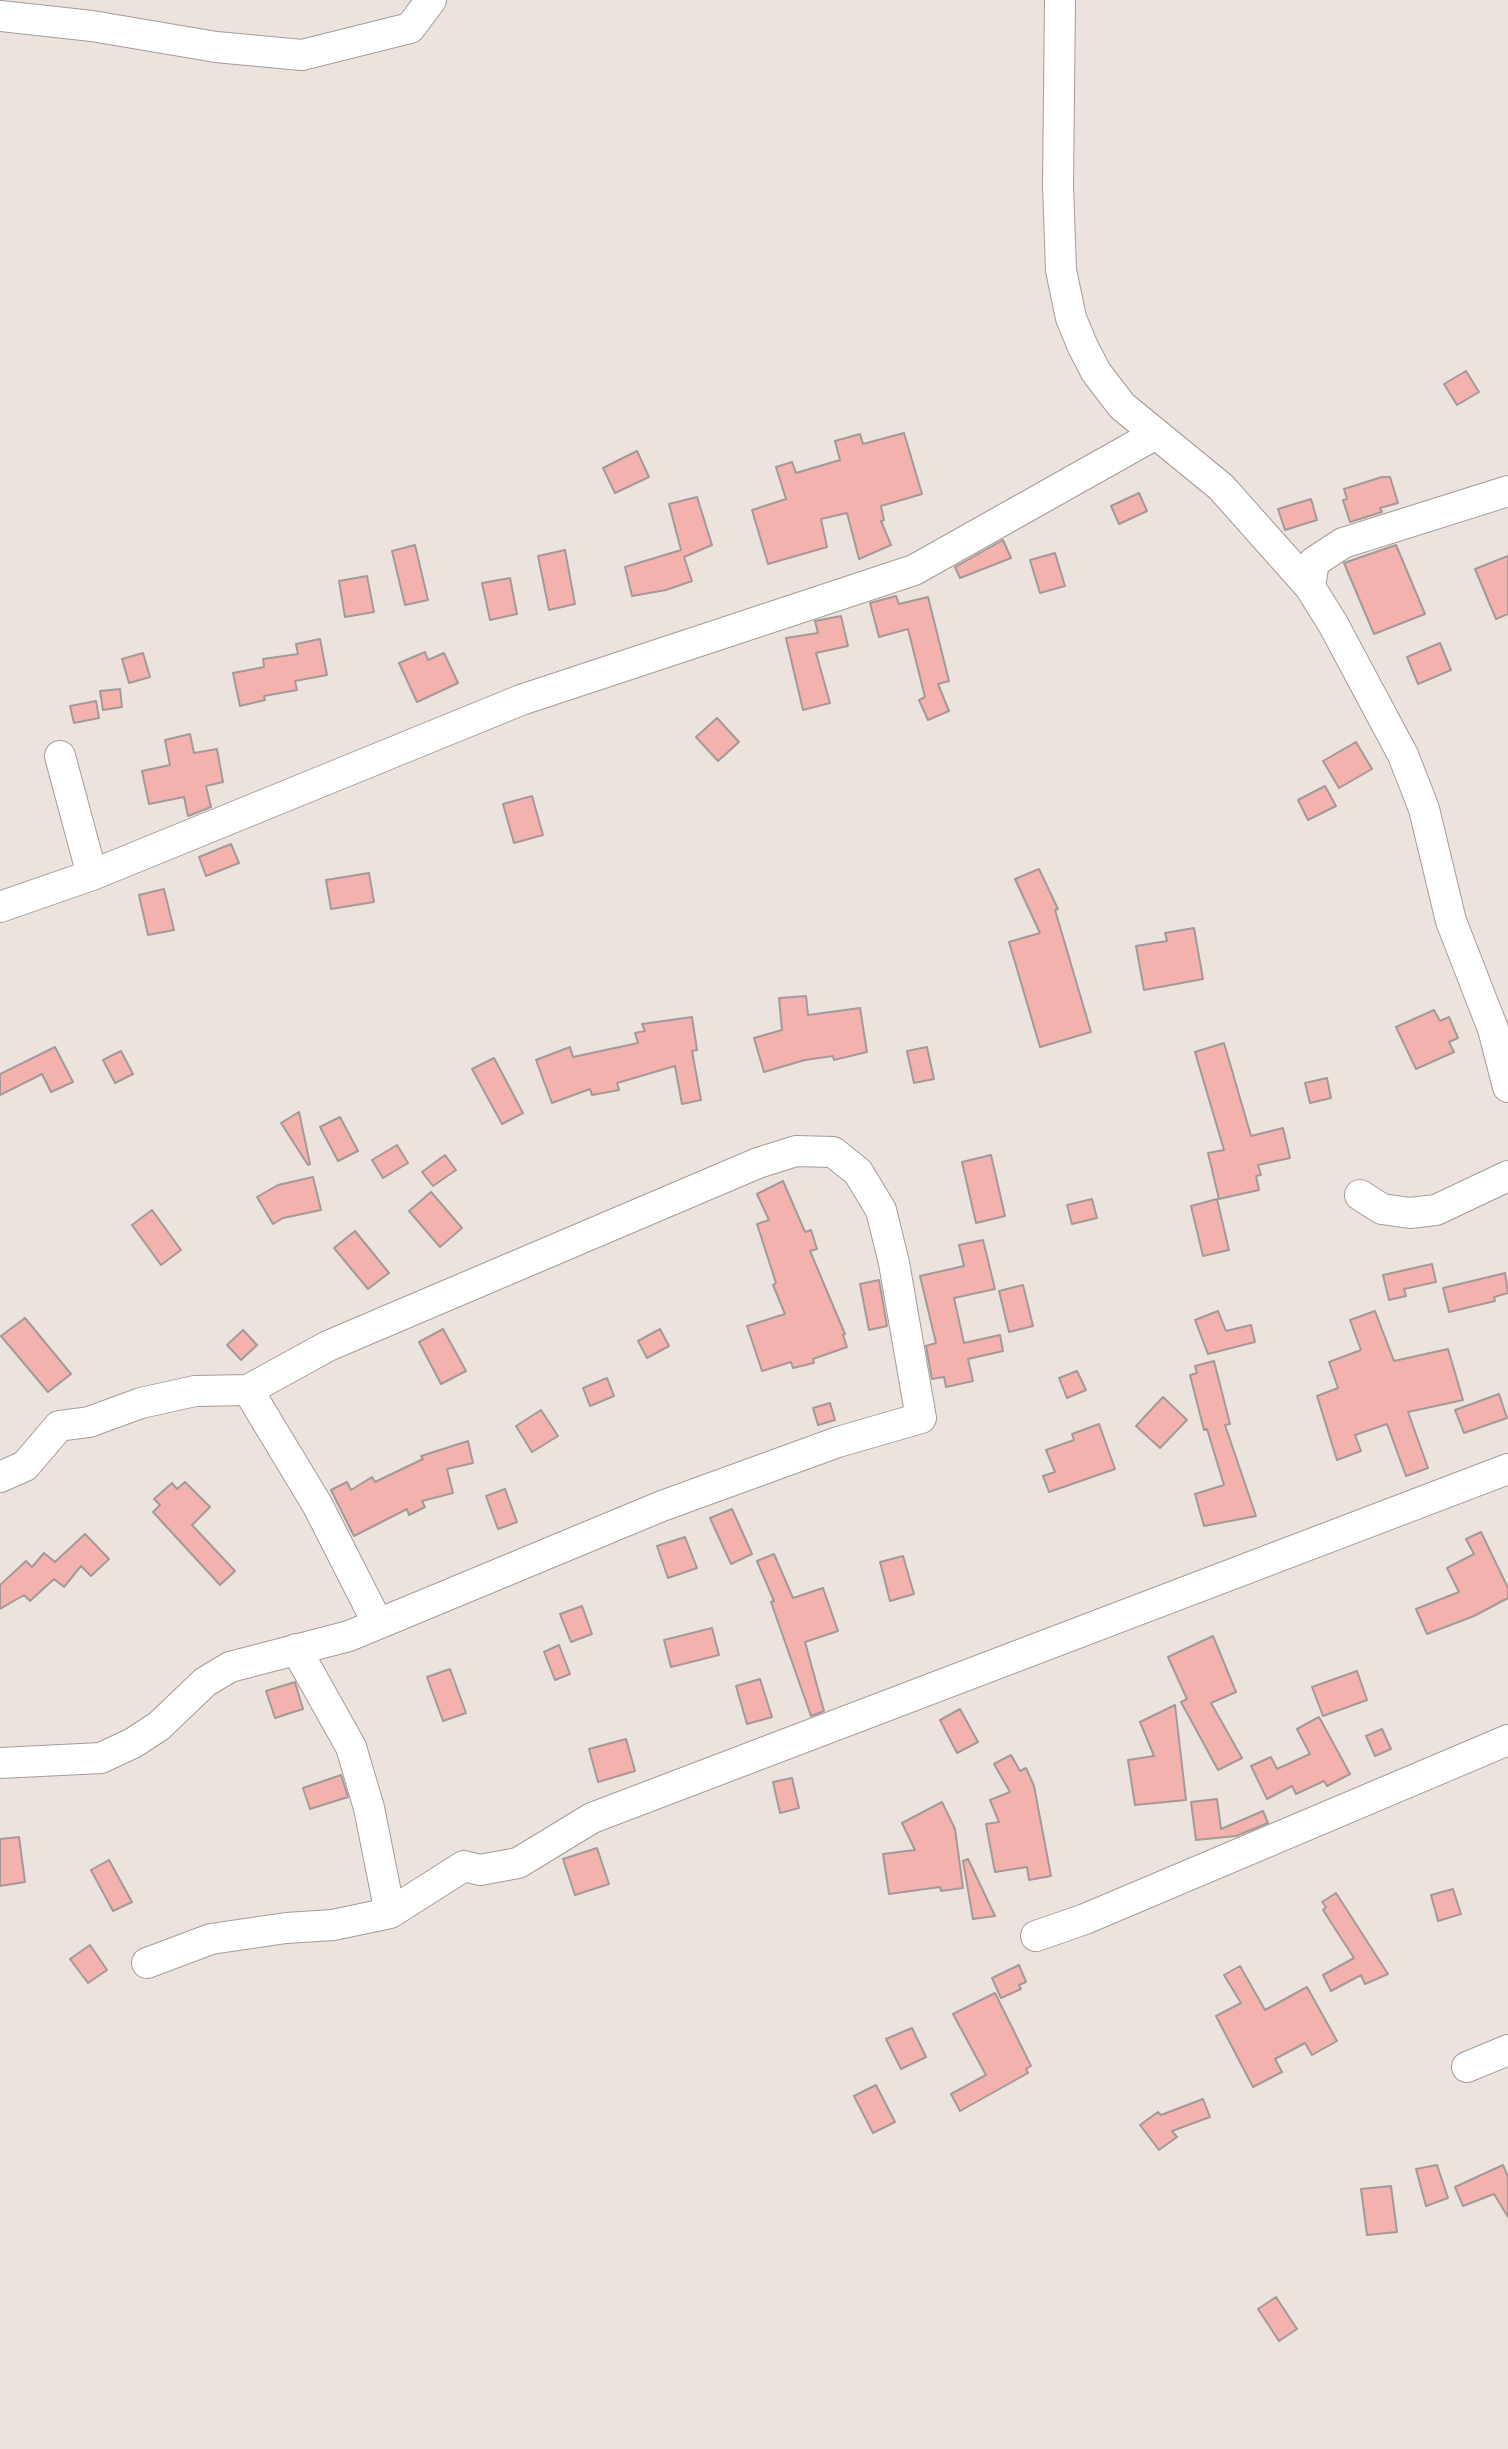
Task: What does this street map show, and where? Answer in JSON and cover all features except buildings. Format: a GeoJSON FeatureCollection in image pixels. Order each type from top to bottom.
{"type":"FeatureCollection","features":[{"type":"Feature","properties":{"kind":"street"},"geometry":{"type":"LineString","coordinates":[[0,16],[92,26],[216,47],[302,55],[410,28],[431,0]]}},
{"type":"Feature","properties":{"kind":"street"},"geometry":{"type":"LineString","coordinates":[[1060,0],[1058,186],[1061,270],[1075,328],[1096,372],[1122,406],[1221,487],[1310,587],[1376,701],[1420,798],[1434,842],[1451,920],[1493,1029],[1508,1087]]}},
{"type":"Feature","properties":{"kind":"street"},"geometry":{"type":"LineString","coordinates":[[0,907],[92,875],[521,700],[914,570],[1156,434]]}},
{"type":"Feature","properties":{"kind":"street"},"geometry":{"type":"LineString","coordinates":[[1310,587],[1314,562],[1343,543],[1508,491]]}},
{"type":"Feature","properties":{"kind":"street"},"geometry":{"type":"LineString","coordinates":[[60,756],[92,875]]}},
{"type":"Feature","properties":{"kind":"street"},"geometry":{"type":"LineString","coordinates":[[0,1477],[25,1466],[59,1426],[89,1422],[141,1403],[195,1391],[248,1390],[328,1346],[758,1163],[796,1151],[833,1152],[858,1172],[881,1210],[894,1263],[921,1418],[838,1442],[662,1506],[377,1622],[349,1636],[230,1667],[205,1682],[159,1726],[133,1743],[101,1758],[0,1763]]}},
{"type":"Feature","properties":{"kind":"street"},"geometry":{"type":"LineString","coordinates":[[1360,1195],[1382,1209],[1410,1213],[1436,1210],[1508,1176]]}},
{"type":"Feature","properties":{"kind":"street"},"geometry":{"type":"LineString","coordinates":[[248,1390],[318,1506],[377,1622]]}},
{"type":"Feature","properties":{"kind":"street"},"geometry":{"type":"LineString","coordinates":[[148,1963],[211,1939],[273,1929],[333,1925],[390,1913],[464,1866],[480,1870],[518,1863],[592,1818],[1508,1469]]}},
{"type":"Feature","properties":{"kind":"street"},"geometry":{"type":"LineString","coordinates":[[296,1649],[351,1747],[369,1808],[390,1913]]}},
{"type":"Feature","properties":{"kind":"street"},"geometry":{"type":"LineString","coordinates":[[1036,1936],[1085,1919],[1508,1740]]}},
{"type":"Feature","properties":{"kind":"street"},"geometry":{"type":"LineString","coordinates":[[1466,2067],[1508,2050]]}}]}
